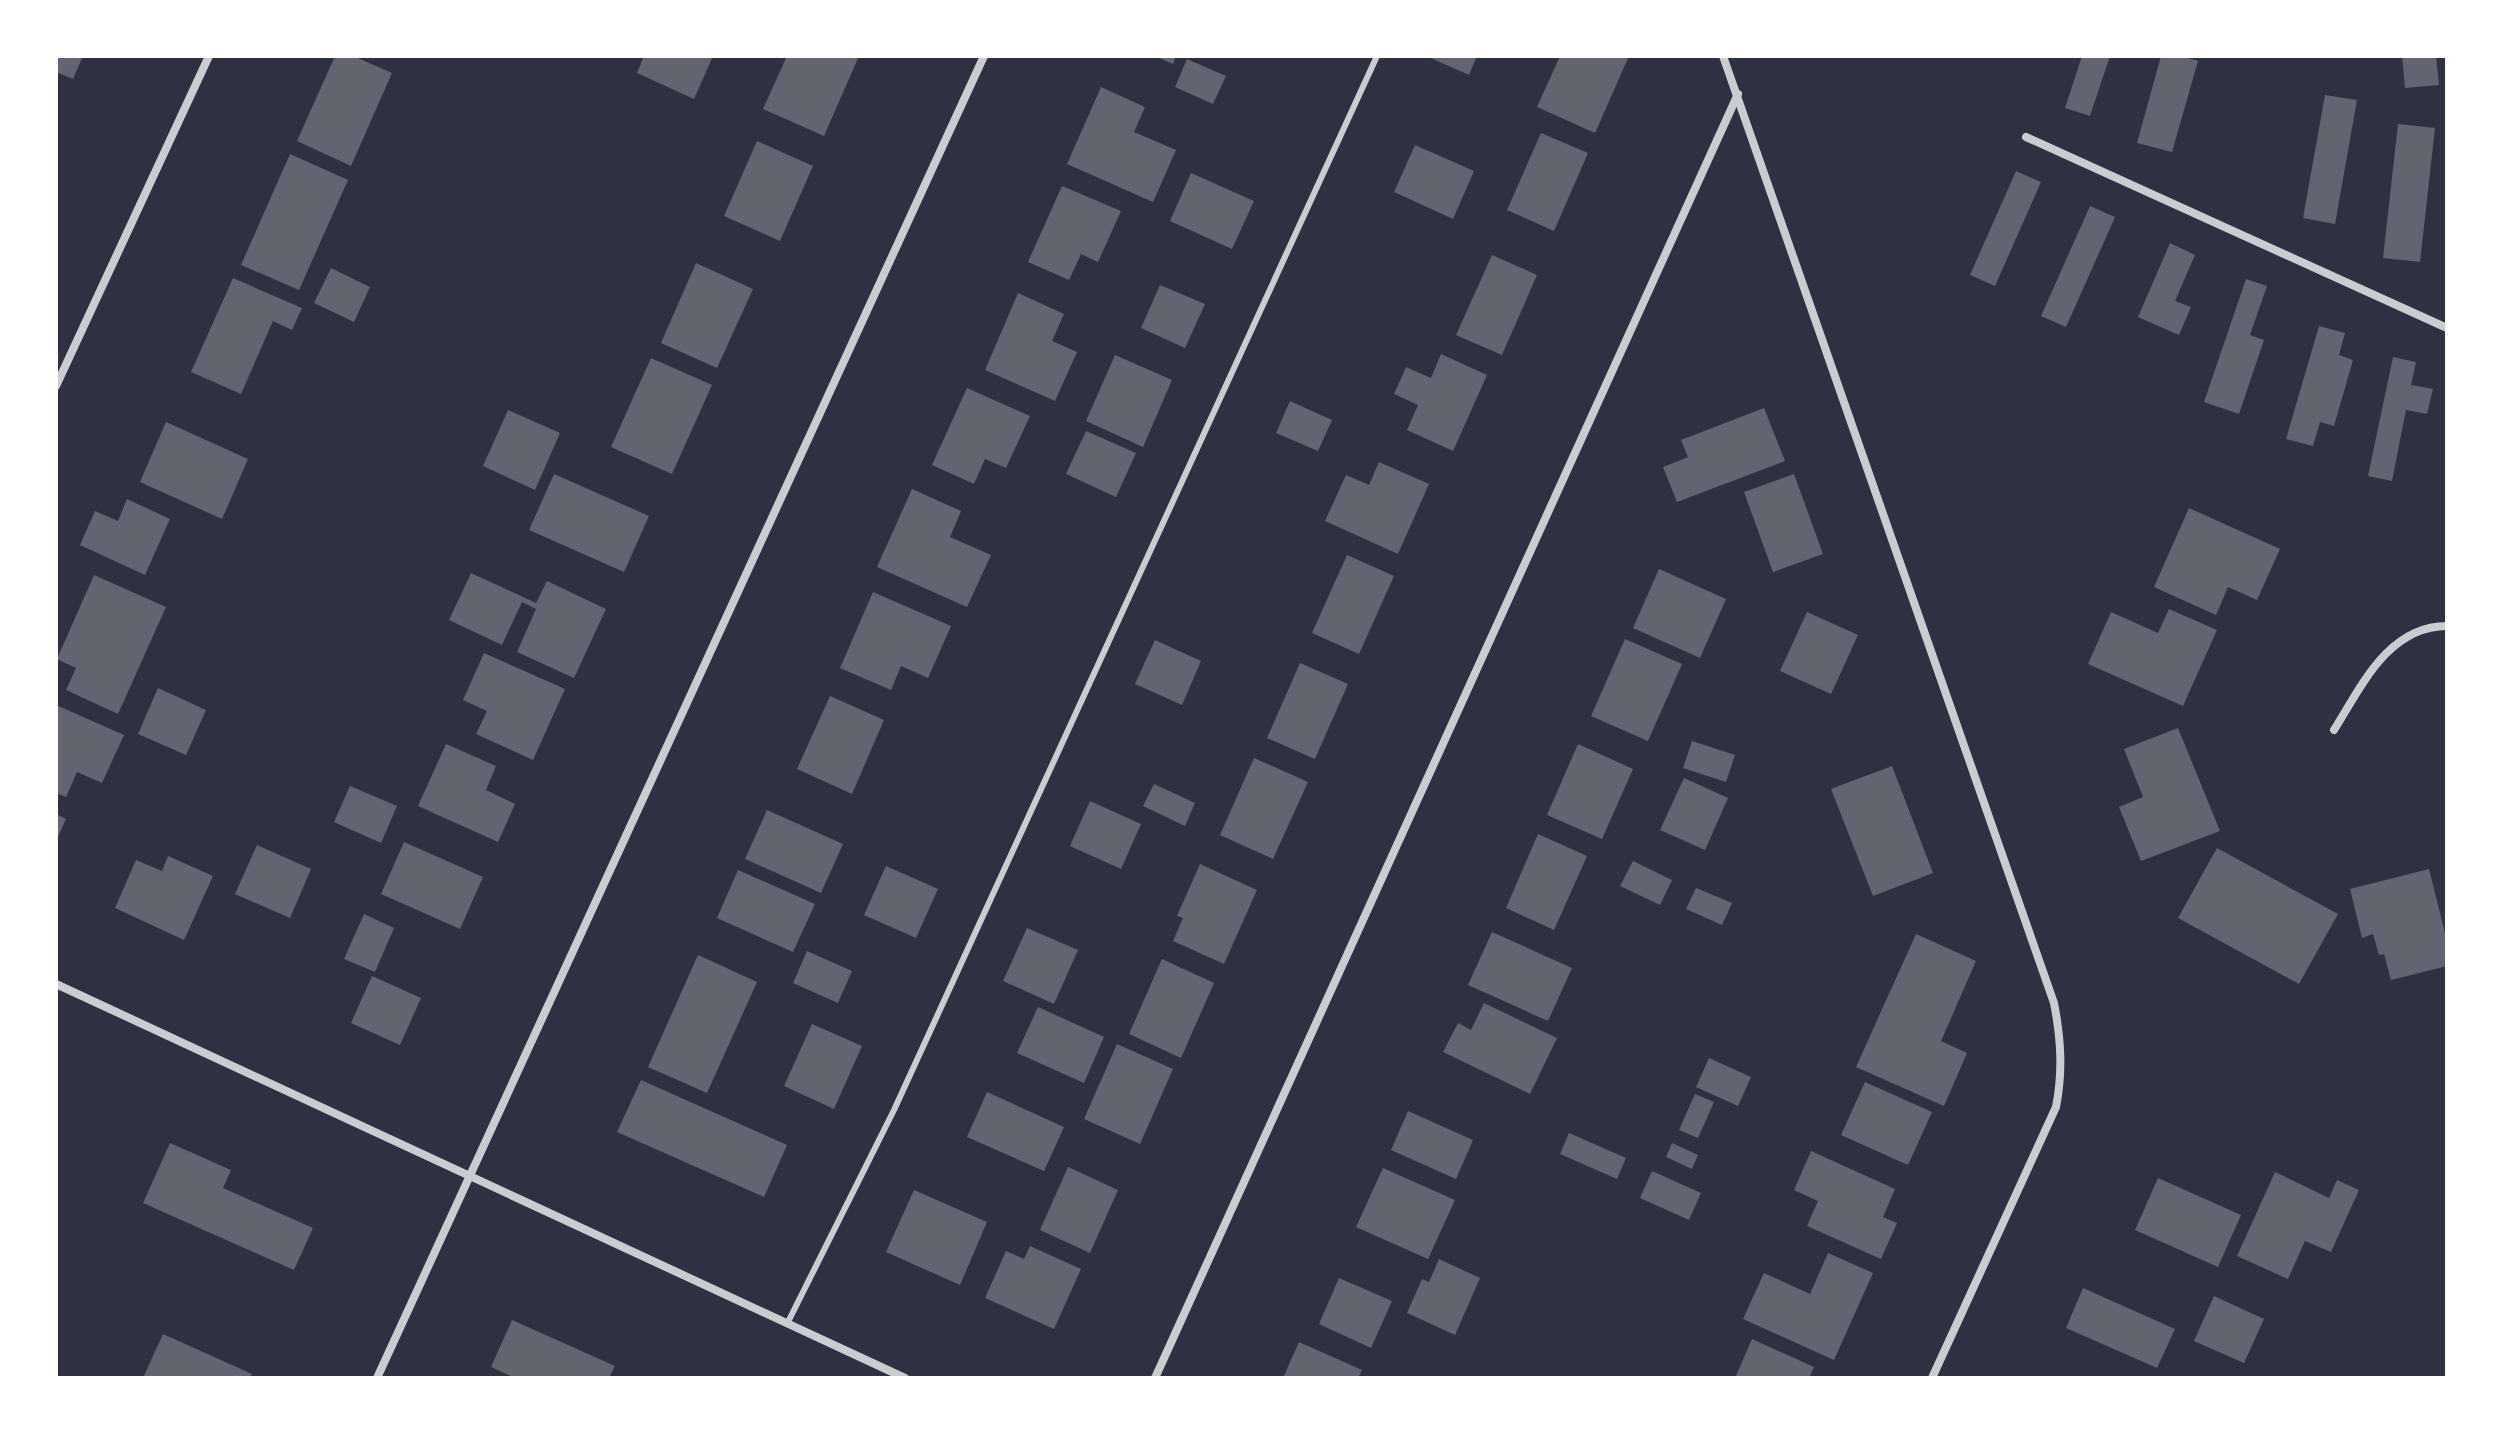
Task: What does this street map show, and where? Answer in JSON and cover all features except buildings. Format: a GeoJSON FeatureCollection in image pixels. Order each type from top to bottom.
{"type":"FeatureCollection","features":[{"type":"Feature","properties":{"kind":"street"},"geometry":{"type":"LineString","coordinates":[[56,386],[209,56]]}},
{"type":"Feature","properties":{"kind":"street"},"geometry":{"type":"LineString","coordinates":[[377,1378],[984,56]]}},
{"type":"Feature","properties":{"kind":"street"},"geometry":{"type":"LineString","coordinates":[[1723,56],[2054,1003],[2062,1044],[2056,1107],[1932,1378]]}},
{"type":"Feature","properties":{"kind":"street"},"geometry":{"type":"LineString","coordinates":[[1155,1378],[1738,94]]}},
{"type":"Feature","properties":{"kind":"street"},"geometry":{"type":"LineString","coordinates":[[2026,137],[2447,328]]}},
{"type":"Feature","properties":{"kind":"street"},"geometry":{"type":"LineString","coordinates":[[2334,730],[2388,650],[2412,632],[2447,626]]}},
{"type":"Feature","properties":{"kind":"street"},"geometry":{"type":"LineString","coordinates":[[56,984],[905,1378]]}},
{"type":"Feature","properties":{"kind":"lane"},"geometry":{"type":"LineString","coordinates":[[787,1324],[894,1110],[1377,56]]}}]}
